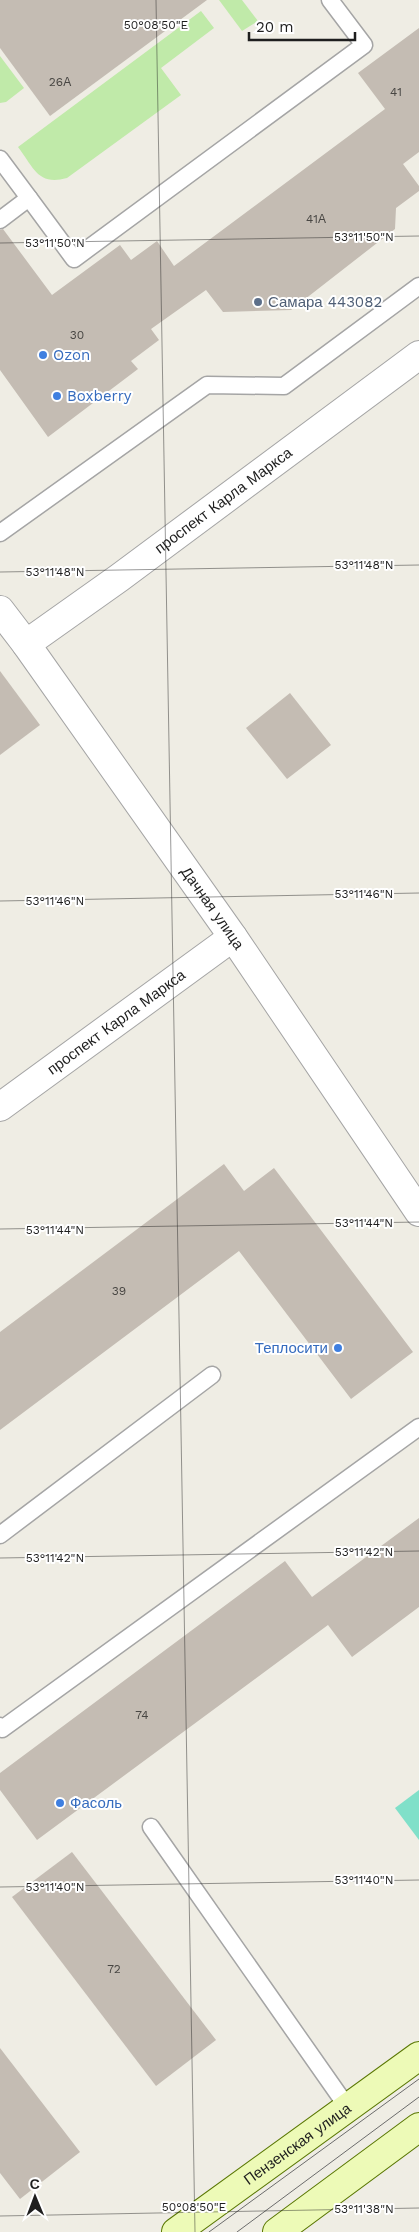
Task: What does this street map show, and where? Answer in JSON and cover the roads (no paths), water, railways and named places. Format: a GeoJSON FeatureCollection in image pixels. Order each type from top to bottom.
{"type":"FeatureCollection","features":[{"type":"Feature","properties":{"kind":"main road","name":"Пензенская улица"},"geometry":{"type":"LineString","coordinates":[[176,2232],[419,2056]]}},
{"type":"Feature","properties":{"kind":"main road"},"geometry":{"type":"LineString","coordinates":[[277,2232],[419,2127]]}},
{"type":"Feature","properties":{"kind":"street","name":"проспект Карла Маркса"},"geometry":{"type":"LineString","coordinates":[[26,644],[119,578],[419,355]]}},
{"type":"Feature","properties":{"kind":"street","name":"Дачная улица"},"geometry":{"type":"LineString","coordinates":[[0,610],[233,937],[419,1212]]}},
{"type":"Feature","properties":{"kind":"street","name":"проспект Карла Маркса"},"geometry":{"type":"LineString","coordinates":[[0,1107],[233,937]]}},
{"type":"Feature","properties":{"kind":"lane"},"geometry":{"type":"LineString","coordinates":[[0,159],[74,259],[364,45],[330,0]]}},
{"type":"Feature","properties":{"kind":"lane"},"geometry":{"type":"LineString","coordinates":[[0,220],[29,198]]}},
{"type":"Feature","properties":{"kind":"lane"},"geometry":{"type":"LineString","coordinates":[[0,534],[207,385],[284,386],[419,286]]}},
{"type":"Feature","properties":{"kind":"lane"},"geometry":{"type":"LineString","coordinates":[[0,1535],[212,1375]]}},
{"type":"Feature","properties":{"kind":"lane"},"geometry":{"type":"LineString","coordinates":[[0,1726],[2,1729],[419,1427]]}},
{"type":"Feature","properties":{"kind":"lane"},"geometry":{"type":"LineString","coordinates":[[151,1827],[348,2108]]}},
{"type":"Feature","properties":{"kind":"tram line"},"geometry":{"type":"LineString","coordinates":[[209,2232],[419,2079]]}},
{"type":"Feature","properties":{"kind":"tram line"},"geometry":{"type":"LineString","coordinates":[[237,2232],[419,2097]]}},
{"type":"Feature","properties":{"kind":"place","name":"Самара 443082"},"geometry":{"type":"Point","coordinates":[258,302]}},
{"type":"Feature","properties":{"kind":"place","name":"Ozon"},"geometry":{"type":"Point","coordinates":[43,355]}},
{"type":"Feature","properties":{"kind":"place","name":"Boxberry"},"geometry":{"type":"Point","coordinates":[57,396]}},
{"type":"Feature","properties":{"kind":"place","name":"Теплосити"},"geometry":{"type":"Point","coordinates":[338,1348]}},
{"type":"Feature","properties":{"kind":"place","name":"Фасоль"},"geometry":{"type":"Point","coordinates":[60,1803]}}]}
